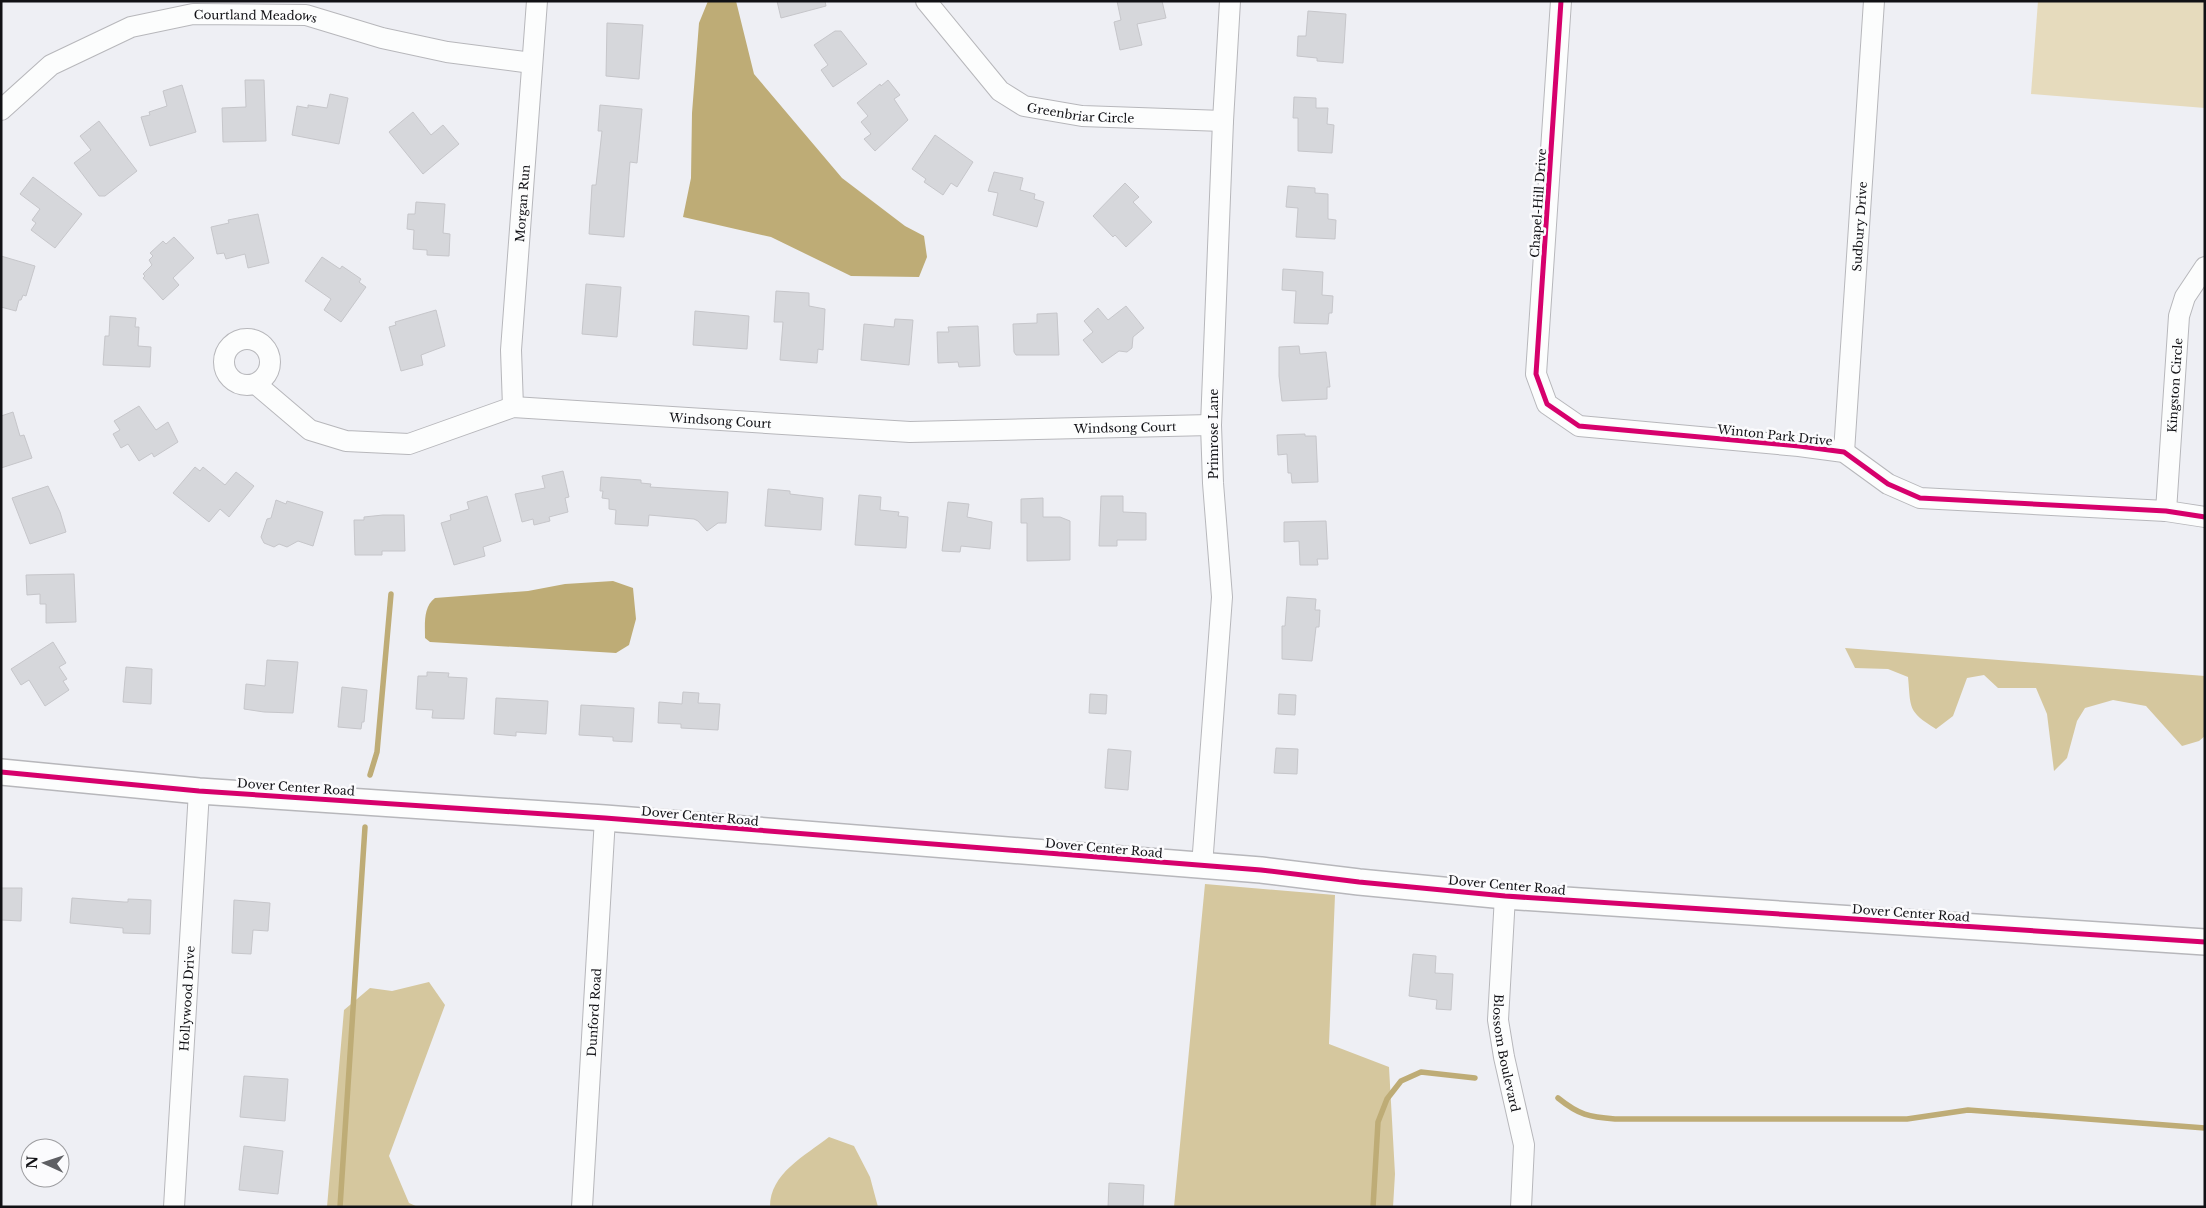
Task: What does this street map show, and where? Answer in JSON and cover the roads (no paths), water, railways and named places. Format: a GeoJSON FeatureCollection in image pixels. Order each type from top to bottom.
{"type":"FeatureCollection","features":[{"type":"Feature","properties":{"kind":"street","name":"Morgan Run"},"geometry":{"type":"LineString","coordinates":[[513,407],[511,350],[537,1]]}},
{"type":"Feature","properties":{"kind":"street","name":"Greenbriar Circle"},"geometry":{"type":"LineString","coordinates":[[926,1],[1000,90],[1024,106],[1082,116],[1224,121]]}},
{"type":"Feature","properties":{"kind":"street","name":"Primrose Lane"},"geometry":{"type":"LineString","coordinates":[[1202,866],[1222,597],[1213,483],[1211,425],[1230,1]]}},
{"type":"Feature","properties":{"kind":"street","name":"Chapel-Hill Drive"},"geometry":{"type":"LineString","coordinates":[[1547,404],[1536,374],[1561,1]]}},
{"type":"Feature","properties":{"kind":"street","name":"Sudbury Drive"},"geometry":{"type":"LineString","coordinates":[[1844,452],[1874,1]]}},
{"type":"Feature","properties":{"kind":"street","name":"Courtland Meadows"},"geometry":{"type":"LineString","coordinates":[[2,106],[51,65],[131,27],[193,14],[306,15],[382,38],[448,52],[532,63]]}},
{"type":"Feature","properties":{"kind":"street","name":"Kingston Circle"},"geometry":{"type":"LineString","coordinates":[[2166,510],[2180,316],[2184,297],[2205,267]]}},
{"type":"Feature","properties":{"kind":"street","name":"Windsong Court"},"geometry":{"type":"LineString","coordinates":[[256,384],[310,430],[346,441],[410,444],[513,407],[910,432],[1211,425]]}},
{"type":"Feature","properties":{"kind":"street","name":"Winton Park Drive"},"geometry":{"type":"LineString","coordinates":[[1547,404],[1579,426],[1799,446],[1844,452],[1888,484],[1920,498],[2166,510],[2205,517]]}},
{"type":"Feature","properties":{"kind":"street","name":"Dover Center Road"},"geometry":{"type":"LineString","coordinates":[[1,772],[199,791],[604,818],[1261,870],[1359,882],[1505,896],[2205,942]]}},
{"type":"Feature","properties":{"kind":"street","name":"Hollywood Drive"},"geometry":{"type":"LineString","coordinates":[[174,1207],[199,791]]}},
{"type":"Feature","properties":{"kind":"street","name":"Dunford Road"},"geometry":{"type":"LineString","coordinates":[[582,1207],[604,818]]}},
{"type":"Feature","properties":{"kind":"street","name":"Blossom Boulevard"},"geometry":{"type":"LineString","coordinates":[[1505,896],[1498,1020],[1504,1057],[1524,1145],[1521,1207]]}},
{"type":"Feature","properties":{"kind":"waterway"},"geometry":{"type":"LineString","coordinates":[[370,775],[377,752],[391,594]]}},
{"type":"Feature","properties":{"kind":"waterway"},"geometry":{"type":"LineString","coordinates":[[340,1207],[365,827]]}},
{"type":"Feature","properties":{"kind":"waterway"},"geometry":{"type":"LineString","coordinates":[[1373,1207],[1378,1122],[1387,1099],[1401,1081],[1421,1072],[1475,1078]]}},
{"type":"Feature","properties":{"kind":"waterway"},"geometry":{"type":"LineString","coordinates":[[1558,1098],[1578,1112],[1615,1119],[1907,1119],[1968,1110],[2205,1128]]}}]}
